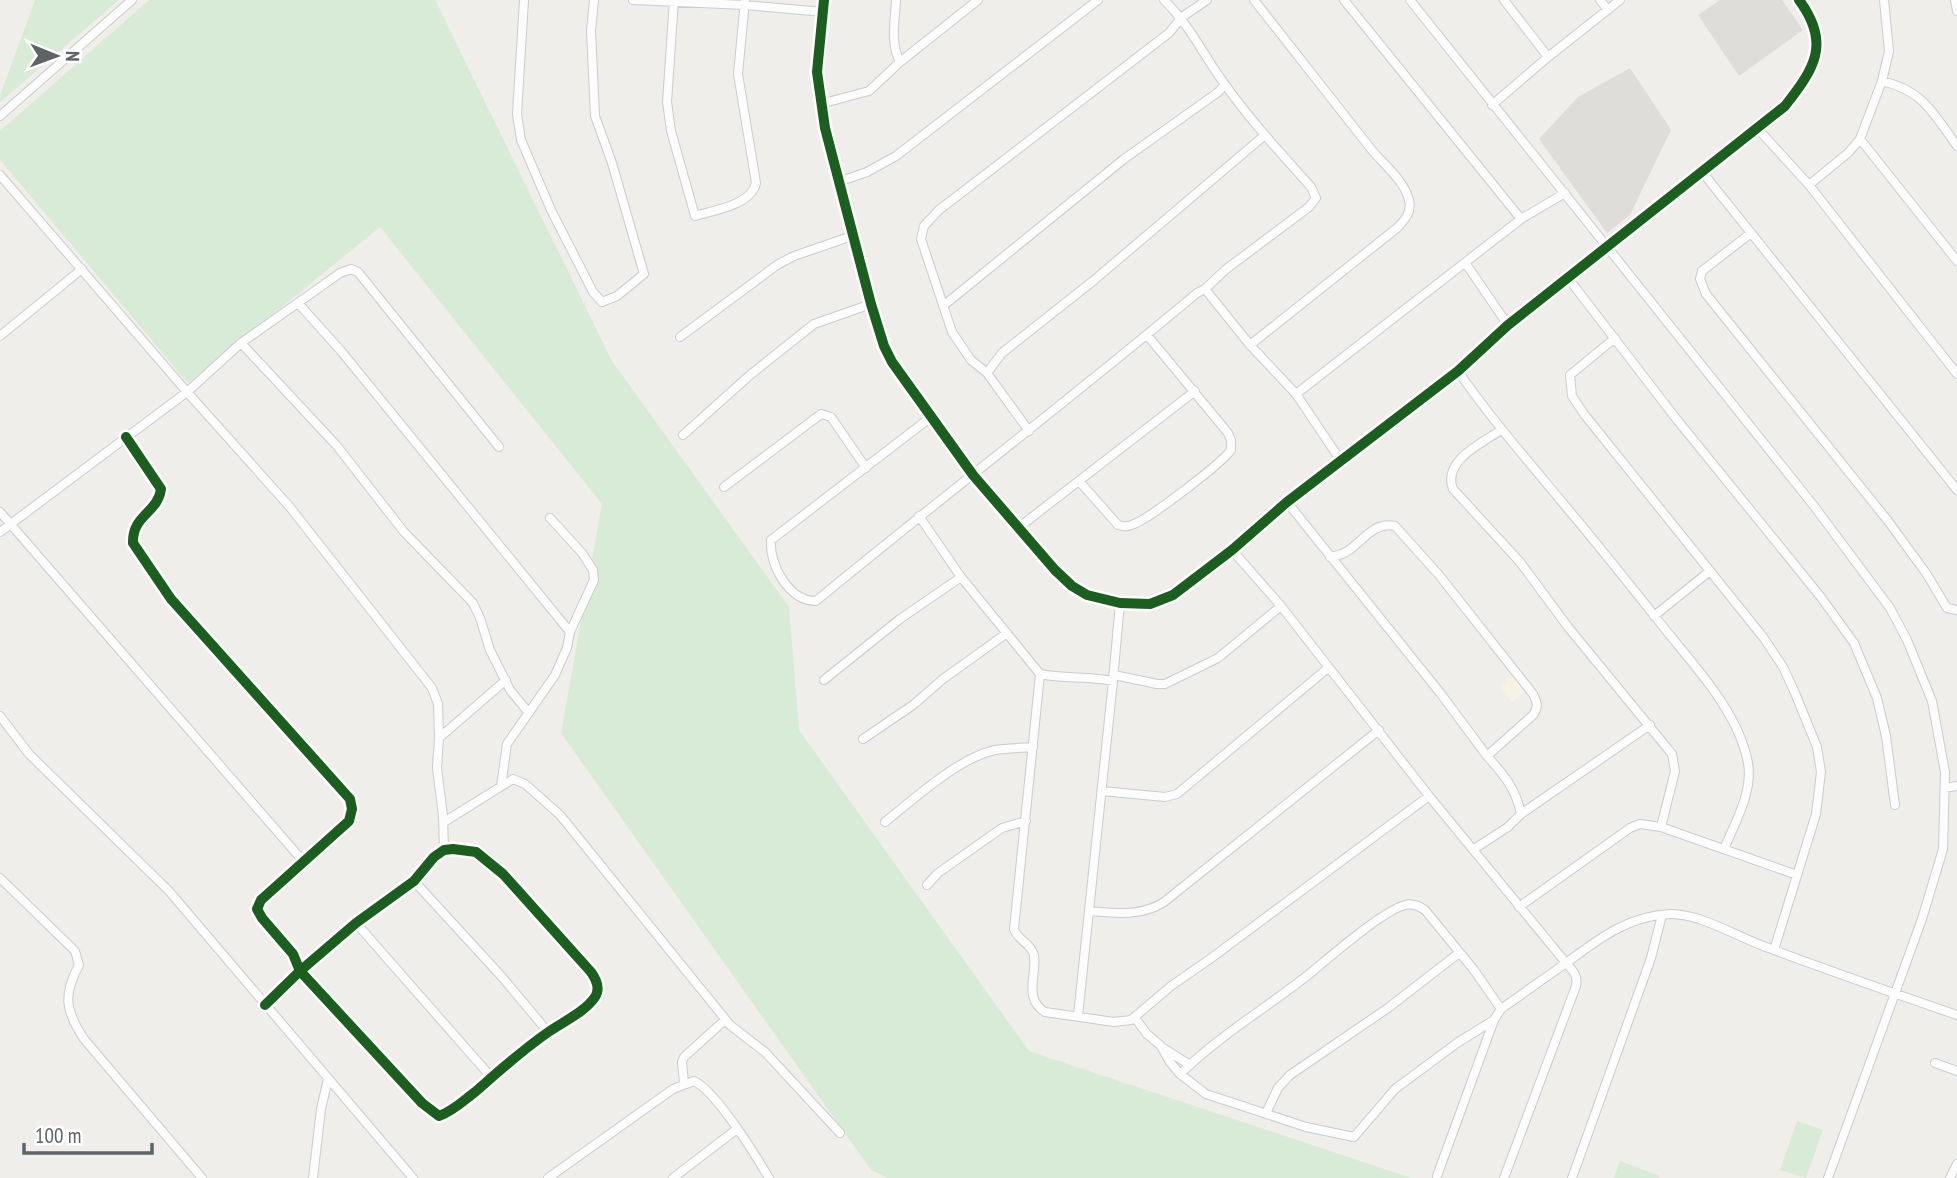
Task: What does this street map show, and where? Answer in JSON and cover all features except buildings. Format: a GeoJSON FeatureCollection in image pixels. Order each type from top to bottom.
{"type":"FeatureCollection","features":[{"type":"Feature","properties":{"kind":"street"},"geometry":{"type":"LineString","coordinates":[[0,116],[132,0]]}},
{"type":"Feature","properties":{"kind":"street"},"geometry":{"type":"LineString","coordinates":[[524,0],[517,114],[521,140],[551,209],[593,292],[602,302],[617,296],[645,274],[595,116],[592,31],[594,0]]}},
{"type":"Feature","properties":{"kind":"street"},"geometry":{"type":"LineString","coordinates":[[634,0],[745,2],[823,12]]}},
{"type":"Feature","properties":{"kind":"street"},"geometry":{"type":"LineString","coordinates":[[824,0],[817,72],[820,104],[852,236],[884,346],[892,362],[973,475],[1072,586],[1087,594],[1120,603],[1150,604],[1173,595],[1231,550],[1287,502],[1458,371],[1508,325],[1785,106],[1818,49],[1816,27],[1799,0]]}},
{"type":"Feature","properties":{"kind":"street"},"geometry":{"type":"LineString","coordinates":[[896,0],[894,51],[900,62]]}},
{"type":"Feature","properties":{"kind":"street"},"geometry":{"type":"LineString","coordinates":[[820,104],[869,91],[968,4],[978,0]]}},
{"type":"Feature","properties":{"kind":"street"},"geometry":{"type":"LineString","coordinates":[[838,182],[867,172],[895,156],[1098,0]]}},
{"type":"Feature","properties":{"kind":"street"},"geometry":{"type":"LineString","coordinates":[[931,417],[771,540],[774,559],[789,587],[799,597],[817,601],[919,516],[1205,289],[1225,270],[1314,203],[1311,187],[1225,85],[1182,17],[1164,0]]}},
{"type":"Feature","properties":{"kind":"street"},"geometry":{"type":"LineString","coordinates":[[1028,430],[987,373],[971,360],[952,332],[921,239],[923,226],[939,210],[1169,33],[1182,17],[1207,0]]}},
{"type":"Feature","properties":{"kind":"street"},"geometry":{"type":"LineString","coordinates":[[1250,345],[1397,228],[1405,220],[1410,207],[1409,198],[1399,181],[1254,0]]}},
{"type":"Feature","properties":{"kind":"street"},"geometry":{"type":"LineString","coordinates":[[1344,0],[1521,219]]}},
{"type":"Feature","properties":{"kind":"street"},"geometry":{"type":"LineString","coordinates":[[1409,0],[1814,506],[1890,608],[1907,640],[1932,701],[1942,750],[1945,788],[1942,849],[1922,919],[1828,1178]]}},
{"type":"Feature","properties":{"kind":"street"},"geometry":{"type":"LineString","coordinates":[[1504,0],[1548,57]]}},
{"type":"Feature","properties":{"kind":"street"},"geometry":{"type":"LineString","coordinates":[[1600,0],[1608,10]]}},
{"type":"Feature","properties":{"kind":"street"},"geometry":{"type":"LineString","coordinates":[[1492,105],[1620,0]]}},
{"type":"Feature","properties":{"kind":"street"},"geometry":{"type":"LineString","coordinates":[[1809,185],[1860,139],[1882,81],[1889,51],[1884,0]]}},
{"type":"Feature","properties":{"kind":"street"},"geometry":{"type":"LineString","coordinates":[[1955,0],[1957,11]]}},
{"type":"Feature","properties":{"kind":"street"},"geometry":{"type":"LineString","coordinates":[[674,1],[667,102],[671,131],[695,216],[746,199],[754,192],[756,183],[738,74],[745,2]]}},
{"type":"Feature","properties":{"kind":"street"},"geometry":{"type":"LineString","coordinates":[[1882,81],[1905,88],[1920,97],[1957,146]]}},
{"type":"Feature","properties":{"kind":"street"},"geometry":{"type":"LineString","coordinates":[[943,306],[1124,159],[1225,85]]}},
{"type":"Feature","properties":{"kind":"street"},"geometry":{"type":"LineString","coordinates":[[1758,129],[1809,185],[1957,374]]}},
{"type":"Feature","properties":{"kind":"street"},"geometry":{"type":"LineString","coordinates":[[987,373],[1002,353],[1093,281],[1265,135]]}},
{"type":"Feature","properties":{"kind":"street"},"geometry":{"type":"LineString","coordinates":[[1860,139],[1957,261]]}},
{"type":"Feature","properties":{"kind":"street"},"geometry":{"type":"LineString","coordinates":[[1703,173],[1957,490]]}},
{"type":"Feature","properties":{"kind":"street"},"geometry":{"type":"LineString","coordinates":[[0,175],[187,393],[289,506],[432,688],[438,704],[437,768],[444,822],[444,850]]}},
{"type":"Feature","properties":{"kind":"street"},"geometry":{"type":"LineString","coordinates":[[1296,394],[1521,219],[1565,193]]}},
{"type":"Feature","properties":{"kind":"street"},"geometry":{"type":"LineString","coordinates":[[1751,233],[1702,271],[1700,279],[1706,294],[1888,521],[1926,573],[1947,608],[1957,610]]}},
{"type":"Feature","properties":{"kind":"street"},"geometry":{"type":"LineString","coordinates":[[681,337],[777,265],[794,256],[852,236]]}},
{"type":"Feature","properties":{"kind":"street"},"geometry":{"type":"LineString","coordinates":[[1466,264],[1508,325]]}},
{"type":"Feature","properties":{"kind":"street"},"geometry":{"type":"LineString","coordinates":[[0,336],[82,269]]}},
{"type":"Feature","properties":{"kind":"street"},"geometry":{"type":"LineString","coordinates":[[0,532],[187,393],[241,343],[340,273],[351,269],[358,272],[499,447]]}},
{"type":"Feature","properties":{"kind":"street"},"geometry":{"type":"LineString","coordinates":[[1568,278],[1674,416],[1820,596],[1853,643],[1865,667],[1880,710],[1895,805]]}},
{"type":"Feature","properties":{"kind":"street"},"geometry":{"type":"LineString","coordinates":[[1205,289],[1250,345],[1296,394],[1341,461]]}},
{"type":"Feature","properties":{"kind":"street"},"geometry":{"type":"LineString","coordinates":[[298,303],[341,351],[570,632]]}},
{"type":"Feature","properties":{"kind":"street"},"geometry":{"type":"LineString","coordinates":[[683,435],[750,375],[814,324],[871,303]]}},
{"type":"Feature","properties":{"kind":"street"},"geometry":{"type":"LineString","coordinates":[[1079,481],[1118,525],[1126,527],[1142,521],[1228,454],[1232,445],[1228,433],[1147,335]]}},
{"type":"Feature","properties":{"kind":"street"},"geometry":{"type":"LineString","coordinates":[[1615,338],[1570,374],[1572,396],[1763,637],[1783,667],[1816,747],[1821,772],[1820,794],[1774,950]]}},
{"type":"Feature","properties":{"kind":"street"},"geometry":{"type":"LineString","coordinates":[[241,343],[337,446],[404,532],[473,603],[506,680],[529,713]]}},
{"type":"Feature","properties":{"kind":"street"},"geometry":{"type":"LineString","coordinates":[[1458,371],[1501,430],[1606,555],[1715,692],[1732,722],[1744,751],[1749,777],[1743,803],[1724,849]]}},
{"type":"Feature","properties":{"kind":"street"},"geometry":{"type":"LineString","coordinates":[[1018,528],[1195,391]]}},
{"type":"Feature","properties":{"kind":"street"},"geometry":{"type":"LineString","coordinates":[[724,487],[821,414],[831,417],[866,468]]}},
{"type":"Feature","properties":{"kind":"street"},"geometry":{"type":"LineString","coordinates":[[1501,430],[1466,455],[1451,470],[1453,489],[1520,562],[1569,627],[1650,725],[1674,760],[1671,790],[1661,827]]}},
{"type":"Feature","properties":{"kind":"street"},"geometry":{"type":"LineString","coordinates":[[126,438],[160,489],[159,500],[136,526],[133,543],[171,599],[350,799],[352,809],[349,821],[261,900],[257,909],[261,918],[293,954],[300,971],[422,1103],[439,1116],[454,1109],[548,1032],[569,1020],[595,997],[597,987],[596,980],[503,874],[476,852],[461,849],[444,850],[434,856],[414,881],[356,923],[300,971],[265,1005]]}},
{"type":"Feature","properties":{"kind":"street"},"geometry":{"type":"LineString","coordinates":[[1287,502],[1511,785],[1521,814]]}},
{"type":"Feature","properties":{"kind":"street"},"geometry":{"type":"LineString","coordinates":[[0,512],[303,861]]}},
{"type":"Feature","properties":{"kind":"street"},"geometry":{"type":"LineString","coordinates":[[919,516],[961,577],[1040,674],[1058,678],[1113,678],[1165,684],[1218,658],[1281,606]]}},
{"type":"Feature","properties":{"kind":"street"},"geometry":{"type":"LineString","coordinates":[[501,786],[507,744],[555,675],[567,648],[570,632],[594,580],[593,570],[582,553],[550,518]]}},
{"type":"Feature","properties":{"kind":"street"},"geometry":{"type":"LineString","coordinates":[[1330,557],[1347,552],[1376,528],[1386,524],[1395,526],[1468,611],[1538,704],[1533,715],[1487,756]]}},
{"type":"Feature","properties":{"kind":"street"},"geometry":{"type":"LineString","coordinates":[[1231,550],[1281,606],[1429,796],[1574,972],[1576,986],[1504,1178]]}},
{"type":"Feature","properties":{"kind":"street"},"geometry":{"type":"LineString","coordinates":[[1654,616],[1710,571]]}},
{"type":"Feature","properties":{"kind":"street"},"geometry":{"type":"LineString","coordinates":[[824,680],[900,619],[961,577]]}},
{"type":"Feature","properties":{"kind":"street"},"geometry":{"type":"LineString","coordinates":[[1078,1016],[1120,603]]}},
{"type":"Feature","properties":{"kind":"street"},"geometry":{"type":"LineString","coordinates":[[863,739],[913,705],[943,679],[1007,633]]}},
{"type":"Feature","properties":{"kind":"street"},"geometry":{"type":"LineString","coordinates":[[1102,791],[1165,797],[1177,794],[1328,668]]}},
{"type":"Feature","properties":{"kind":"street"},"geometry":{"type":"LineString","coordinates":[[1040,674],[1014,932],[1034,955],[1032,998],[1038,1008],[1055,1015],[1114,1022],[1135,1018],[1171,986],[1429,796]]}},
{"type":"Feature","properties":{"kind":"street"},"geometry":{"type":"LineString","coordinates":[[439,737],[506,680]]}},
{"type":"Feature","properties":{"kind":"street"},"geometry":{"type":"LineString","coordinates":[[0,716],[29,754],[169,891],[413,1178]]}},
{"type":"Feature","properties":{"kind":"street"},"geometry":{"type":"LineString","coordinates":[[1474,849],[1650,725]]}},
{"type":"Feature","properties":{"kind":"street"},"geometry":{"type":"LineString","coordinates":[[1089,911],[1136,912],[1153,909],[1379,730]]}},
{"type":"Feature","properties":{"kind":"street"},"geometry":{"type":"LineString","coordinates":[[885,822],[931,785],[978,756],[994,751],[1033,747]]}},
{"type":"Feature","properties":{"kind":"street"},"geometry":{"type":"LineString","coordinates":[[444,822],[513,779],[525,784],[560,815],[725,1020],[765,1052],[839,1133]]}},
{"type":"Feature","properties":{"kind":"street"},"geometry":{"type":"LineString","coordinates":[[1945,788],[1957,786]]}},
{"type":"Feature","properties":{"kind":"street"},"geometry":{"type":"LineString","coordinates":[[927,885],[938,873],[1002,828],[1026,821]]}},
{"type":"Feature","properties":{"kind":"street"},"geometry":{"type":"LineString","coordinates":[[1519,908],[1630,828],[1640,824],[1661,827],[1797,875]]}},
{"type":"Feature","properties":{"kind":"street"},"geometry":{"type":"LineString","coordinates":[[0,878],[75,951],[79,965],[69,983],[67,995],[74,1023],[84,1039],[202,1178]]}},
{"type":"Feature","properties":{"kind":"street"},"geometry":{"type":"LineString","coordinates":[[414,881],[502,977],[548,1032]]}},
{"type":"Feature","properties":{"kind":"street"},"geometry":{"type":"LineString","coordinates":[[1180,1074],[1206,1049],[1379,919],[1403,905],[1418,905],[1425,910],[1502,1009]]}},
{"type":"Feature","properties":{"kind":"street"},"geometry":{"type":"LineString","coordinates":[[1437,1176],[1494,1020],[1502,1009],[1614,928],[1630,922],[1662,915],[1695,918],[1774,950],[1957,1015]]}},
{"type":"Feature","properties":{"kind":"street"},"geometry":{"type":"LineString","coordinates":[[1572,1178],[1651,958],[1662,915]]}},
{"type":"Feature","properties":{"kind":"street"},"geometry":{"type":"LineString","coordinates":[[356,923],[492,1077]]}},
{"type":"Feature","properties":{"kind":"street"},"geometry":{"type":"LineString","coordinates":[[1266,1113],[1279,1088],[1290,1075],[1381,1013],[1459,953]]}},
{"type":"Feature","properties":{"kind":"street"},"geometry":{"type":"LineString","coordinates":[[1135,1018],[1161,1046],[1190,1065]]}},
{"type":"Feature","properties":{"kind":"street"},"geometry":{"type":"LineString","coordinates":[[684,1083],[684,1057],[725,1020]]}},
{"type":"Feature","properties":{"kind":"street"},"geometry":{"type":"LineString","coordinates":[[1161,1046],[1180,1074],[1206,1094],[1306,1127],[1354,1137],[1395,1089],[1457,1043],[1494,1020]]}},
{"type":"Feature","properties":{"kind":"street"},"geometry":{"type":"LineString","coordinates":[[1935,1063],[1957,1070]]}},
{"type":"Feature","properties":{"kind":"street"},"geometry":{"type":"LineString","coordinates":[[313,1178],[321,1109],[328,1079]]}},
{"type":"Feature","properties":{"kind":"street"},"geometry":{"type":"LineString","coordinates":[[548,1178],[610,1132],[684,1083],[694,1082],[700,1084],[737,1129],[769,1178]]}},
{"type":"Feature","properties":{"kind":"street"},"geometry":{"type":"LineString","coordinates":[[673,1178],[737,1129]]}},
{"type":"Feature","properties":{"kind":"street"},"geometry":{"type":"LineString","coordinates":[[1950,1178],[1957,1164]]}},
{"type":"Feature","properties":{"kind":"shaded area"},"geometry":{"type":"Polygon","coordinates":[[[1720,0],[1782,0],[1803,30],[1739,76],[1698,15],[1720,0]]]}},
{"type":"Feature","properties":{"kind":"shaded area"},"geometry":{"type":"Polygon","coordinates":[[[1630,68],[1671,130],[1630,215],[1607,233],[1539,139],[1578,97],[1630,68]]]}},
{"type":"Feature","properties":{"kind":"shaded area"},"geometry":{"type":"Polygon","coordinates":[[[1514,675],[1527,690],[1512,702],[1500,687],[1514,675]]]}},
{"type":"Feature","properties":{"kind":"green space"},"geometry":{"type":"Polygon","coordinates":[[[35,0],[119,0],[0,102],[0,96],[35,0]]]}},
{"type":"Feature","properties":{"kind":"green space"},"geometry":{"type":"Polygon","coordinates":[[[149,0],[435,0],[612,361],[789,607],[799,730],[1029,1051],[1411,1178],[888,1178],[871,1170],[561,733],[602,504],[380,227],[188,383],[0,160],[0,131],[149,0]]]}},
{"type":"Feature","properties":{"kind":"green space"},"geometry":{"type":"Polygon","coordinates":[[[1797,1121],[1823,1130],[1806,1178],[1780,1170],[1797,1121]]]}},
{"type":"Feature","properties":{"kind":"green space"},"geometry":{"type":"Polygon","coordinates":[[[1620,1161],[1660,1176],[1614,1178],[1620,1161]]]}},
{"type":"Feature","properties":{"kind":"cycle path"},"geometry":{"type":"LineString","coordinates":[[824,0],[817,72],[825,128],[871,304],[892,362],[973,475],[1072,586],[1087,595],[1120,603],[1150,604],[1173,595],[1232,550],[1287,502],[1458,371],[1508,325],[1785,106],[1811,67],[1817,42],[1815,29],[1799,0]]}},
{"type":"Feature","properties":{"kind":"cycle path"},"geometry":{"type":"LineString","coordinates":[[126,437],[161,489],[155,504],[137,526],[133,543],[171,599],[350,799],[352,809],[349,821],[261,900],[257,909],[293,954],[300,971],[422,1103],[439,1116],[458,1106],[528,1047],[585,1008],[597,994],[598,987],[591,972],[503,874],[476,852],[453,849],[444,850],[434,857],[414,881],[356,923],[300,971],[265,1005]]}}]}
